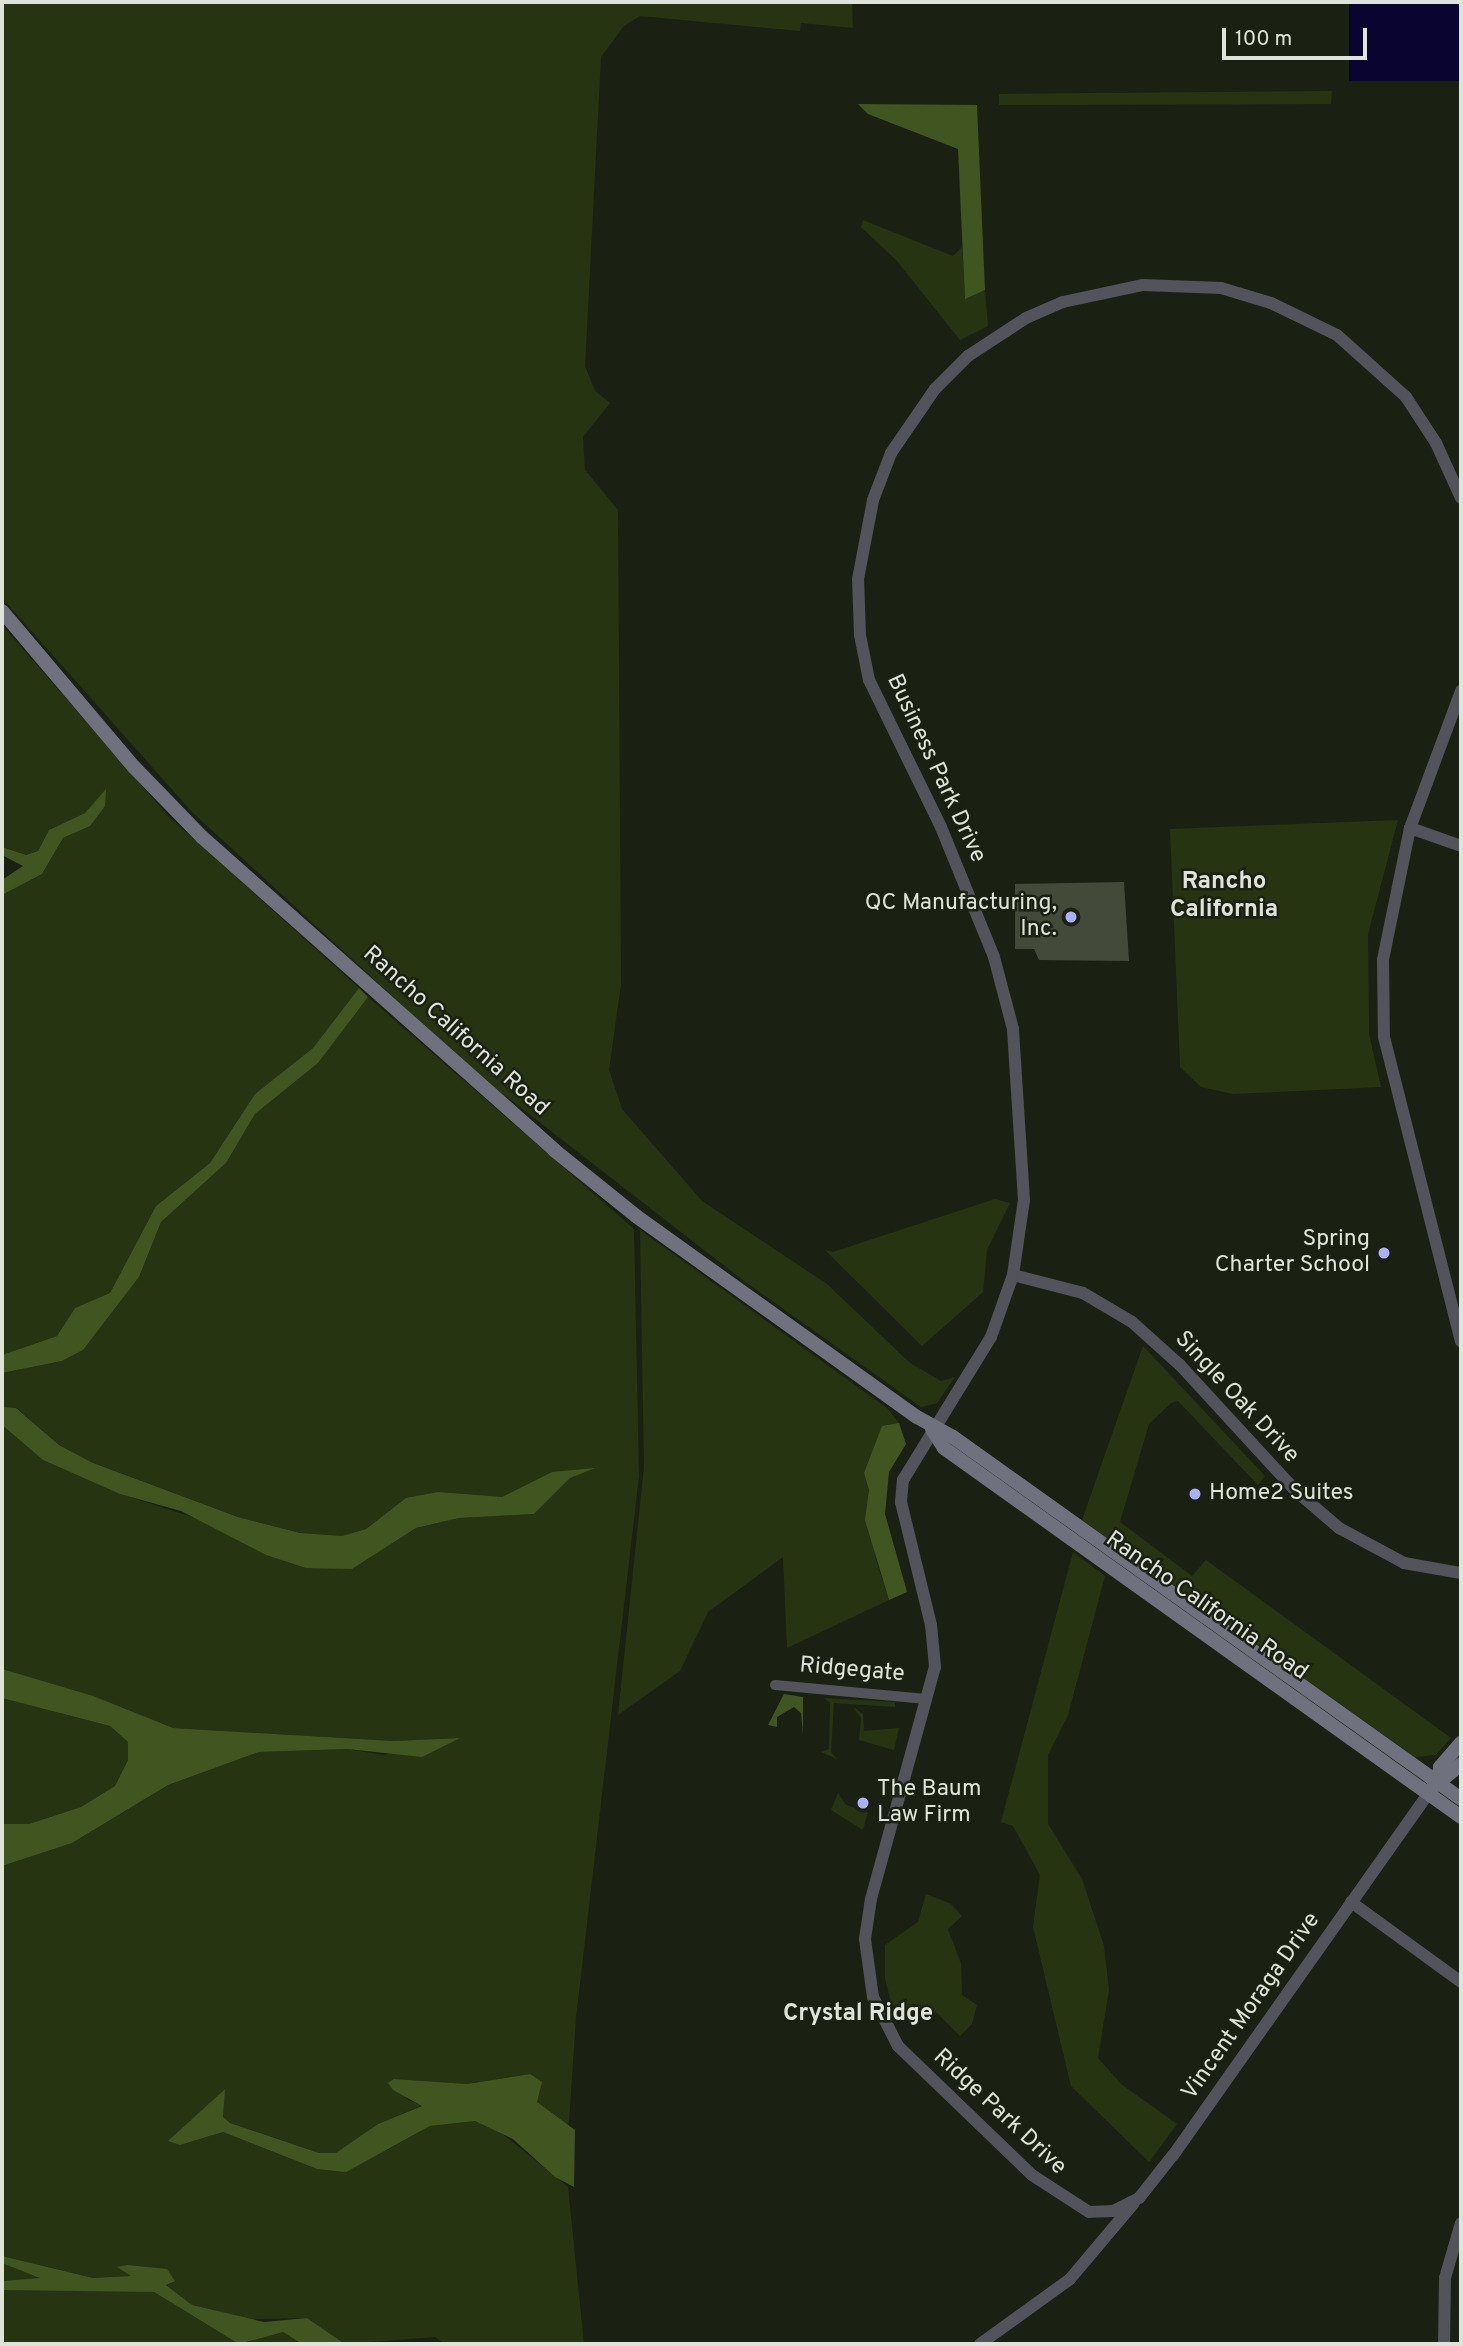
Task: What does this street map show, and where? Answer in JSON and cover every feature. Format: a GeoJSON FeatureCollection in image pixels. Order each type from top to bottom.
{"type":"FeatureCollection","features":[{"type":"Feature","properties":{"kind":"main road","name":"Rancho California Road"},"geometry":{"type":"LineString","coordinates":[[2,611],[134,767],[202,836],[488,1093],[636,1216],[931,1427],[954,1455],[1433,1788],[1461,1817]]}},
{"type":"Feature","properties":{"kind":"main road"},"geometry":{"type":"LineString","coordinates":[[1433,1788],[1440,1767],[1461,1743]]}},
{"type":"Feature","properties":{"kind":"main road"},"geometry":{"type":"LineString","coordinates":[[1433,1788],[1461,1764]]}},
{"type":"Feature","properties":{"kind":"main road","name":"Rancho California Road"},"geometry":{"type":"LineString","coordinates":[[1433,1788],[1461,1799]]}},
{"type":"Feature","properties":{"kind":"street","name":"Business Park Drive"},"geometry":{"type":"LineString","coordinates":[[931,1427],[980,1361],[1013,1275],[1024,1200],[1013,1029],[994,957],[942,827],[886,722],[860,635],[862,545],[891,453],[935,389],[968,356],[1012,325],[1103,291],[1177,285],[1221,288],[1271,303],[1345,341],[1406,397],[1436,443],[1461,498]]}},
{"type":"Feature","properties":{"kind":"street"},"geometry":{"type":"LineString","coordinates":[[1461,691],[1410,828],[1383,960],[1384,1037],[1461,1341]]}},
{"type":"Feature","properties":{"kind":"street"},"geometry":{"type":"LineString","coordinates":[[1410,828],[1461,846]]}},
{"type":"Feature","properties":{"kind":"street","name":"Single Oak Drive"},"geometry":{"type":"LineString","coordinates":[[1013,1275],[1083,1293],[1132,1322],[1180,1365],[1296,1491],[1372,1550],[1416,1568],[1461,1573]]}},
{"type":"Feature","properties":{"kind":"street","name":"Ridge Park Drive"},"geometry":{"type":"LineString","coordinates":[[931,1427],[909,1463],[901,1502],[932,1625],[935,1667],[871,1899],[864,1939],[873,1997],[898,2046],[935,2086],[1032,2175],[1089,2212],[1114,2211],[1139,2198]]}},
{"type":"Feature","properties":{"kind":"street","name":"Ridgegate"},"geometry":{"type":"LineString","coordinates":[[775,1685],[926,1699]]}},
{"type":"Feature","properties":{"kind":"street","name":"Vincent Moraga Drive"},"geometry":{"type":"LineString","coordinates":[[980,2344],[1070,2280],[1139,2198],[1433,1788]]}},
{"type":"Feature","properties":{"kind":"street"},"geometry":{"type":"LineString","coordinates":[[1351,1902],[1461,1982]]}},
{"type":"Feature","properties":{"kind":"street"},"geometry":{"type":"LineString","coordinates":[[1444,2344],[1446,2278],[1461,2223]]}},
{"type":"Feature","properties":{"kind":"green space"},"geometry":{"type":"Polygon","coordinates":[[[2,2],[852,2],[853,28],[801,23],[800,31],[640,16],[624,26],[601,57],[585,366],[595,391],[610,403],[583,437],[585,470],[618,510],[621,984],[609,1070],[622,1109],[702,1201],[827,1284],[910,1363],[941,1381],[955,1377],[937,1403],[921,1407],[744,1281],[476,1073],[192,812],[2,598],[2,2]]]}},
{"type":"Feature","properties":{"kind":"green space"},"geometry":{"type":"Polygon","coordinates":[[[1332,91],[1331,104],[999,105],[999,94],[1332,91]]]}},
{"type":"Feature","properties":{"kind":"green space"},"geometry":{"type":"Polygon","coordinates":[[[858,104],[977,105],[985,290],[965,299],[958,149],[868,114],[858,104]]]}},
{"type":"Feature","properties":{"kind":"green space"},"geometry":{"type":"Polygon","coordinates":[[[863,220],[953,256],[962,247],[965,298],[985,290],[988,326],[960,340],[897,261],[861,227],[863,220]]]}},
{"type":"Feature","properties":{"kind":"green space"},"geometry":{"type":"Polygon","coordinates":[[[2,625],[169,817],[359,988],[313,1048],[255,1094],[210,1163],[156,1206],[110,1293],[75,1308],[57,1336],[2,1355],[2,895],[42,874],[63,838],[90,826],[105,791],[85,813],[49,830],[38,851],[26,855],[2,847],[2,625]]]}},
{"type":"Feature","properties":{"kind":"green space"},"geometry":{"type":"Polygon","coordinates":[[[106,789],[105,806],[90,826],[63,838],[42,874],[2,895],[2,880],[23,866],[2,855],[2,847],[26,855],[38,851],[49,830],[85,813],[106,789]]]}},
{"type":"Feature","properties":{"kind":"green space"},"geometry":{"type":"Polygon","coordinates":[[[1398,820],[1368,934],[1369,1034],[1381,1087],[1233,1094],[1201,1087],[1180,1067],[1170,829],[1398,820]]]}},
{"type":"Feature","properties":{"kind":"green space"},"geometry":{"type":"Polygon","coordinates":[[[359,988],[368,997],[318,1063],[255,1114],[226,1163],[161,1222],[139,1277],[83,1350],[62,1361],[2,1373],[2,1355],[57,1336],[75,1308],[110,1293],[156,1206],[210,1163],[255,1094],[313,1048],[359,988]]]}},
{"type":"Feature","properties":{"kind":"green space"},"geometry":{"type":"Polygon","coordinates":[[[368,997],[634,1229],[639,1476],[576,2018],[569,2122],[565,2127],[536,2102],[530,2074],[467,2084],[394,2079],[408,2100],[423,2105],[378,2124],[336,2154],[319,2153],[230,2123],[223,2118],[224,2090],[169,2141],[180,2145],[223,2132],[317,2169],[387,2150],[430,2126],[475,2121],[494,2127],[568,2187],[584,2344],[445,2344],[435,2337],[345,2344],[307,2318],[247,2319],[192,2305],[165,2284],[132,2276],[93,2278],[2,2256],[2,1866],[72,1843],[168,1785],[259,1752],[347,1749],[384,1755],[458,1738],[393,1741],[173,1728],[2,1669],[2,1425],[43,1460],[121,1494],[352,1569],[416,1528],[459,1518],[534,1514],[570,1478],[552,1472],[502,1497],[406,1498],[366,1529],[342,1536],[300,1533],[238,1517],[93,1463],[59,1445],[17,1408],[2,1407],[2,1373],[62,1361],[83,1350],[139,1277],[161,1222],[226,1163],[255,1114],[318,1063],[368,997]]]}},
{"type":"Feature","properties":{"kind":"green space"},"geometry":{"type":"Polygon","coordinates":[[[995,1199],[1010,1203],[987,1250],[983,1292],[922,1346],[825,1250],[833,1252],[995,1199]]]}},
{"type":"Feature","properties":{"kind":"green space"},"geometry":{"type":"Polygon","coordinates":[[[640,1230],[887,1408],[899,1423],[882,1427],[869,1490],[876,1560],[889,1600],[787,1648],[783,1557],[708,1612],[680,1671],[618,1715],[644,1467],[640,1230]]]}},
{"type":"Feature","properties":{"kind":"green space"},"geometry":{"type":"Polygon","coordinates":[[[1143,1346],[1265,1476],[1258,1485],[1178,1401],[1171,1403],[1149,1424],[1120,1522],[1192,1576],[1206,1560],[1451,1738],[1436,1755],[1415,1757],[1082,1520],[1143,1346]]]}},
{"type":"Feature","properties":{"kind":"green space"},"geometry":{"type":"Polygon","coordinates":[[[2,1407],[16,1408],[59,1445],[93,1463],[238,1517],[300,1533],[342,1536],[366,1529],[406,1498],[438,1492],[502,1497],[552,1472],[595,1468],[570,1478],[534,1514],[459,1518],[416,1528],[352,1569],[306,1568],[266,1555],[181,1511],[120,1494],[43,1460],[2,1425],[2,1407]]]}},
{"type":"Feature","properties":{"kind":"green space"},"geometry":{"type":"Polygon","coordinates":[[[899,1423],[906,1444],[889,1472],[885,1514],[907,1592],[889,1600],[865,1520],[869,1490],[864,1473],[882,1426],[899,1423]]]}},
{"type":"Feature","properties":{"kind":"green space"},"geometry":{"type":"Polygon","coordinates":[[[1073,1552],[1105,1576],[1068,1715],[1048,1755],[1048,1824],[1082,1879],[1104,1946],[1109,1990],[1098,2058],[1121,2084],[1177,2124],[1149,2162],[1071,2086],[1033,1927],[1040,1875],[1013,1826],[1001,1822],[1073,1552]]]}},
{"type":"Feature","properties":{"kind":"green space"},"geometry":{"type":"Polygon","coordinates":[[[2,1669],[93,1696],[173,1728],[393,1741],[460,1738],[422,1757],[347,1749],[259,1752],[168,1785],[72,1843],[2,1866],[2,1824],[29,1824],[81,1807],[115,1786],[128,1760],[128,1742],[110,1726],[2,1698],[2,1669]]]}},
{"type":"Feature","properties":{"kind":"green space"},"geometry":{"type":"Polygon","coordinates":[[[784,1694],[803,1697],[803,1735],[801,1713],[794,1707],[777,1717],[777,1727],[768,1725],[784,1694]]]}},
{"type":"Feature","properties":{"kind":"green space"},"geometry":{"type":"Polygon","coordinates":[[[2,1698],[110,1726],[128,1742],[128,1760],[115,1786],[81,1807],[29,1824],[2,1824],[2,1698]]]}},
{"type":"Feature","properties":{"kind":"green space"},"geometry":{"type":"Polygon","coordinates":[[[824,1698],[895,1702],[895,1707],[834,1703],[831,1752],[837,1759],[821,1752],[829,1749],[830,1703],[824,1698]]]}},
{"type":"Feature","properties":{"kind":"green space"},"geometry":{"type":"Polygon","coordinates":[[[853,1707],[863,1714],[864,1731],[899,1728],[894,1750],[859,1740],[861,1718],[853,1707]]]}},
{"type":"Feature","properties":{"kind":"green space"},"geometry":{"type":"Polygon","coordinates":[[[838,1793],[846,1805],[868,1812],[863,1830],[831,1810],[838,1793]]]}},
{"type":"Feature","properties":{"kind":"green space"},"geometry":{"type":"Polygon","coordinates":[[[926,1894],[951,1904],[962,1916],[948,1929],[961,1964],[962,1995],[977,2005],[972,2024],[960,2036],[937,2013],[892,2005],[885,1979],[885,1945],[918,1922],[926,1894]]]}},
{"type":"Feature","properties":{"kind":"green space"},"geometry":{"type":"Polygon","coordinates":[[[530,2074],[542,2082],[537,2102],[575,2130],[574,2187],[555,2177],[513,2139],[475,2121],[430,2126],[346,2172],[317,2169],[223,2132],[180,2145],[168,2141],[225,2089],[223,2117],[230,2123],[319,2153],[336,2153],[378,2124],[422,2106],[393,2090],[388,2083],[394,2079],[467,2084],[530,2074]]]}},
{"type":"Feature","properties":{"kind":"green space"},"geometry":{"type":"Polygon","coordinates":[[[2,2256],[93,2278],[131,2276],[117,2267],[127,2265],[167,2269],[175,2281],[166,2285],[192,2305],[264,2322],[307,2318],[345,2344],[302,2344],[283,2332],[239,2344],[154,2292],[2,2290],[2,2281],[40,2278],[2,2263],[2,2256]]]}},
{"type":"Feature","properties":{"kind":"green space"},"geometry":{"type":"Polygon","coordinates":[[[2,2263],[27,2270],[41,2278],[2,2281],[2,2263]]]}},
{"type":"Feature","properties":{"kind":"green space"},"geometry":{"type":"Polygon","coordinates":[[[72,2287],[154,2292],[239,2344],[2,2344],[2,2290],[72,2287]]]}},
{"type":"Feature","properties":{"kind":"green space"},"geometry":{"type":"Polygon","coordinates":[[[283,2332],[302,2344],[244,2344],[265,2334],[283,2332]]]}},
{"type":"Feature","properties":{"kind":"shaded area"},"geometry":{"type":"Polygon","coordinates":[[[1349,2],[1461,2],[1461,81],[1349,81],[1349,2]]]}},
{"type":"Feature","properties":{"kind":"building","name":"QC Manufacturing, Inc."},"geometry":{"type":"Polygon","coordinates":[[[1124,882],[1129,961],[1039,960],[1034,949],[1015,949],[1015,884],[1124,882]]]}},
{"type":"Feature","properties":{"kind":"place","name":"QC Manufacturing, Inc."},"geometry":{"type":"Point","coordinates":[1071,917]}},
{"type":"Feature","properties":{"kind":"place","name":"Spring Charter School"},"geometry":{"type":"Point","coordinates":[1384,1253]}},
{"type":"Feature","properties":{"kind":"place","name":"Home2 Suites"},"geometry":{"type":"Point","coordinates":[1195,1494]}},
{"type":"Feature","properties":{"kind":"place","name":"The Baum Law Firm"},"geometry":{"type":"Point","coordinates":[863,1803]}},
{"type":"Feature","properties":{"kind":"district","name":"Rancho California"},"geometry":{"type":"Point","coordinates":[1224,897]}},
{"type":"Feature","properties":{"kind":"district","name":"Crystal Ridge"},"geometry":{"type":"Point","coordinates":[858,2015]}}]}
